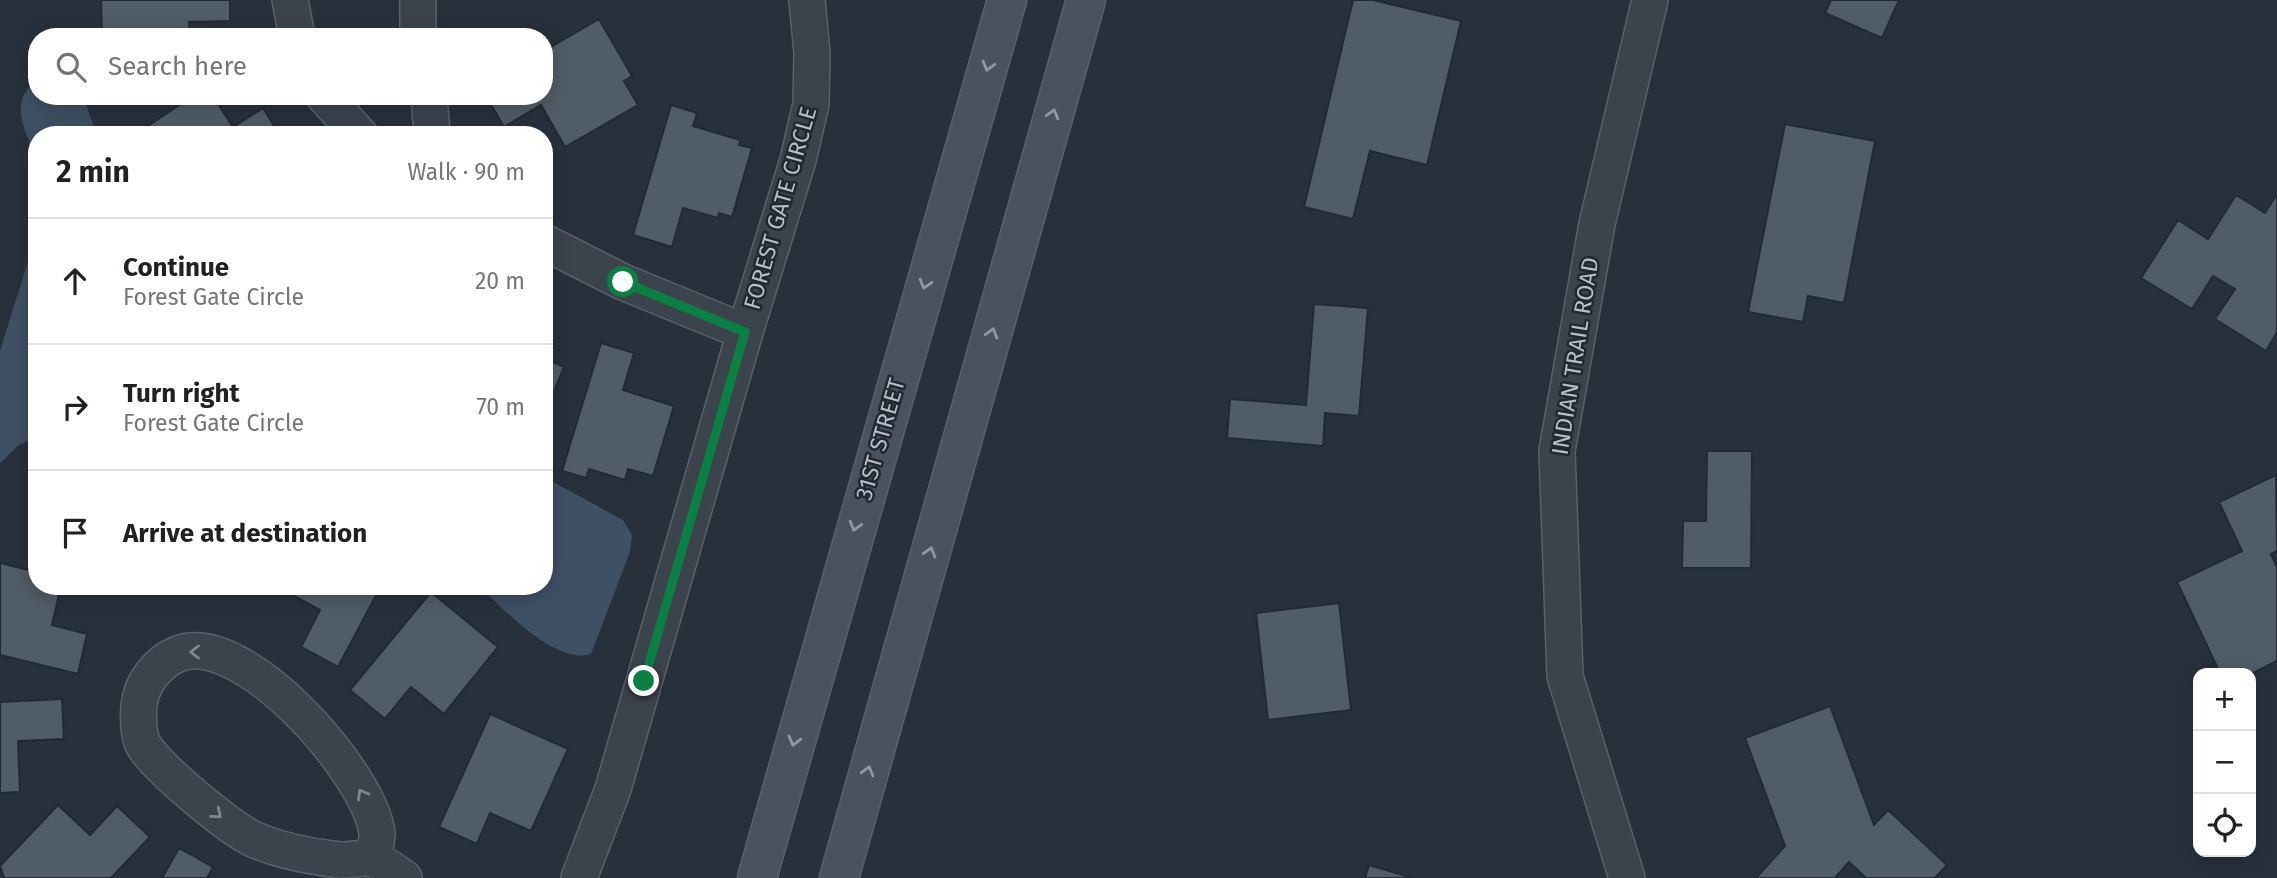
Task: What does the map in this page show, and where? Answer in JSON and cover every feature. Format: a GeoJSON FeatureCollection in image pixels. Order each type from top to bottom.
{"type":"FeatureCollection","features":[{"type":"Feature","properties":{"kind":"main road","name":"31ST STREET"},"geometry":{"type":"LineString","coordinates":[[757,878],[1007,0]]}},
{"type":"Feature","properties":{"kind":"main road"},"geometry":{"type":"LineString","coordinates":[[839,878],[1086,0]]}},
{"type":"Feature","properties":{"kind":"street"},"geometry":{"type":"LineString","coordinates":[[290,0],[295,28]]}},
{"type":"Feature","properties":{"kind":"street"},"geometry":{"type":"LineString","coordinates":[[418,0],[418,28]]}},
{"type":"Feature","properties":{"kind":"street","name":"FOREST GATE CIRCLE"},"geometry":{"type":"LineString","coordinates":[[579,878],[613,789],[745,332],[798,160],[811,104],[812,53],[807,0]]}},
{"type":"Feature","properties":{"kind":"street","name":"INDIAN TRAIL ROAD"},"geometry":{"type":"LineString","coordinates":[[1628,878],[1565,676],[1558,451],[1597,224],[1650,0]]}},
{"type":"Feature","properties":{"kind":"street"},"geometry":{"type":"LineString","coordinates":[[332,105],[352,126]]}},
{"type":"Feature","properties":{"kind":"street"},"geometry":{"type":"LineString","coordinates":[[430,105],[431,126]]}},
{"type":"Feature","properties":{"kind":"street","name":"FOREST GATE CIRCLE"},"geometry":{"type":"LineString","coordinates":[[553,247],[623,282],[745,332]]}},
{"type":"Feature","properties":{"kind":"street"},"geometry":{"type":"LineString","coordinates":[[372,858],[377,834],[370,808],[348,770],[313,726],[268,683],[232,660],[209,652],[186,651],[167,658],[152,674],[139,696],[137,720],[143,743],[158,764],[229,824],[253,839],[279,847],[342,860],[372,858],[404,878]]}},
{"type":"Feature","properties":{"kind":"water"},"geometry":{"type":"Polygon","coordinates":[[[28,89],[28,105],[86,105],[94,126],[28,126],[28,139],[22,118],[23,97],[28,89]]]}},
{"type":"Feature","properties":{"kind":"water"},"geometry":{"type":"Polygon","coordinates":[[[28,261],[28,441],[19,445],[0,463],[0,351],[28,261]]]}},
{"type":"Feature","properties":{"kind":"water"},"geometry":{"type":"Polygon","coordinates":[[[553,482],[623,520],[632,535],[630,552],[591,654],[577,655],[562,651],[516,621],[488,595],[553,595],[553,482]]]}},
{"type":"Feature","properties":{"kind":"building"},"geometry":{"type":"Polygon","coordinates":[[[101,0],[230,0],[230,21],[189,22],[189,28],[102,28],[101,0]]]}},
{"type":"Feature","properties":{"kind":"building"},"geometry":{"type":"Polygon","coordinates":[[[1353,0],[1373,0],[1461,21],[1427,165],[1370,151],[1353,219],[1304,207],[1353,0]]]}},
{"type":"Feature","properties":{"kind":"building"},"geometry":{"type":"Polygon","coordinates":[[[1831,0],[1899,0],[1882,38],[1825,13],[1831,0]]]}},
{"type":"Feature","properties":{"kind":"building"},"geometry":{"type":"Polygon","coordinates":[[[599,19],[632,76],[624,81],[638,105],[565,147],[541,105],[553,105],[553,46],[599,19]]]}},
{"type":"Feature","properties":{"kind":"building"},"geometry":{"type":"Polygon","coordinates":[[[179,105],[219,105],[232,126],[148,126],[179,105]]]}},
{"type":"Feature","properties":{"kind":"building"},"geometry":{"type":"Polygon","coordinates":[[[491,105],[541,105],[506,126],[491,105]]]}},
{"type":"Feature","properties":{"kind":"building"},"geometry":{"type":"Polygon","coordinates":[[[671,105],[697,113],[693,126],[740,140],[739,145],[752,148],[732,217],[719,213],[718,218],[683,208],[672,247],[633,235],[671,105]]]}},
{"type":"Feature","properties":{"kind":"building"},"geometry":{"type":"Polygon","coordinates":[[[263,108],[274,126],[235,126],[263,108]]]}},
{"type":"Feature","properties":{"kind":"building"},"geometry":{"type":"Polygon","coordinates":[[[1785,124],[1875,141],[1844,303],[1808,296],[1803,322],[1748,312],[1785,124]]]}},
{"type":"Feature","properties":{"kind":"building"},"geometry":{"type":"Polygon","coordinates":[[[2277,194],[2277,332],[2266,351],[2215,319],[2235,289],[2213,276],[2192,309],[2141,278],[2178,220],[2208,239],[2236,195],[2265,213],[2277,194]]]}},
{"type":"Feature","properties":{"kind":"building"},"geometry":{"type":"Polygon","coordinates":[[[1314,304],[1368,308],[1359,416],[1325,413],[1323,446],[1227,438],[1230,399],[1306,405],[1314,304]]]}},
{"type":"Feature","properties":{"kind":"building"},"geometry":{"type":"Polygon","coordinates":[[[601,343],[634,353],[623,390],[674,406],[653,476],[628,469],[625,480],[589,469],[586,478],[562,471],[601,343]]]}},
{"type":"Feature","properties":{"kind":"building"},"geometry":{"type":"Polygon","coordinates":[[[553,362],[564,367],[553,394],[553,362]]]}},
{"type":"Feature","properties":{"kind":"building"},"geometry":{"type":"Polygon","coordinates":[[[1707,451],[1752,451],[1751,568],[1682,568],[1683,521],[1706,521],[1707,451]]]}},
{"type":"Feature","properties":{"kind":"building"},"geometry":{"type":"Polygon","coordinates":[[[2276,475],[2277,551],[2271,554],[2277,567],[2277,661],[2256,672],[2256,668],[2218,668],[2177,582],[2242,551],[2219,502],[2276,475]]]}},
{"type":"Feature","properties":{"kind":"building"},"geometry":{"type":"Polygon","coordinates":[[[0,563],[28,570],[28,595],[59,595],[52,625],[87,634],[78,674],[0,655],[0,563]]]}},
{"type":"Feature","properties":{"kind":"building"},"geometry":{"type":"Polygon","coordinates":[[[292,595],[376,595],[338,667],[301,647],[320,610],[292,595]]]}},
{"type":"Feature","properties":{"kind":"building"},"geometry":{"type":"Polygon","coordinates":[[[429,595],[435,595],[498,647],[444,714],[411,687],[385,719],[350,690],[429,595]]]}},
{"type":"Feature","properties":{"kind":"building"},"geometry":{"type":"Polygon","coordinates":[[[1339,603],[1351,710],[1268,720],[1256,613],[1339,603]]]}},
{"type":"Feature","properties":{"kind":"building"},"geometry":{"type":"Polygon","coordinates":[[[62,699],[64,739],[18,741],[20,792],[0,793],[0,702],[62,699]]]}},
{"type":"Feature","properties":{"kind":"building"},"geometry":{"type":"Polygon","coordinates":[[[1830,706],[1874,825],[1888,810],[1947,865],[1935,878],[1866,878],[1849,862],[1835,878],[1756,878],[1785,846],[1745,738],[1830,706]]]}},
{"type":"Feature","properties":{"kind":"building"},"geometry":{"type":"Polygon","coordinates":[[[490,714],[568,749],[531,831],[490,813],[477,844],[439,827],[490,714]]]}},
{"type":"Feature","properties":{"kind":"building"},"geometry":{"type":"Polygon","coordinates":[[[58,805],[90,835],[117,806],[150,837],[111,878],[4,878],[0,866],[58,805]]]}},
{"type":"Feature","properties":{"kind":"building"},"geometry":{"type":"Polygon","coordinates":[[[179,848],[213,867],[207,878],[162,878],[179,848]]]}},
{"type":"Feature","properties":{"kind":"building"},"geometry":{"type":"Polygon","coordinates":[[[1369,865],[1413,878],[1365,878],[1369,865]]]}},
{"type":"Feature","properties":{"kind":"route"},"geometry":{"type":"LineString","coordinates":[[623,282],[745,332],[644,681]]}}]}
